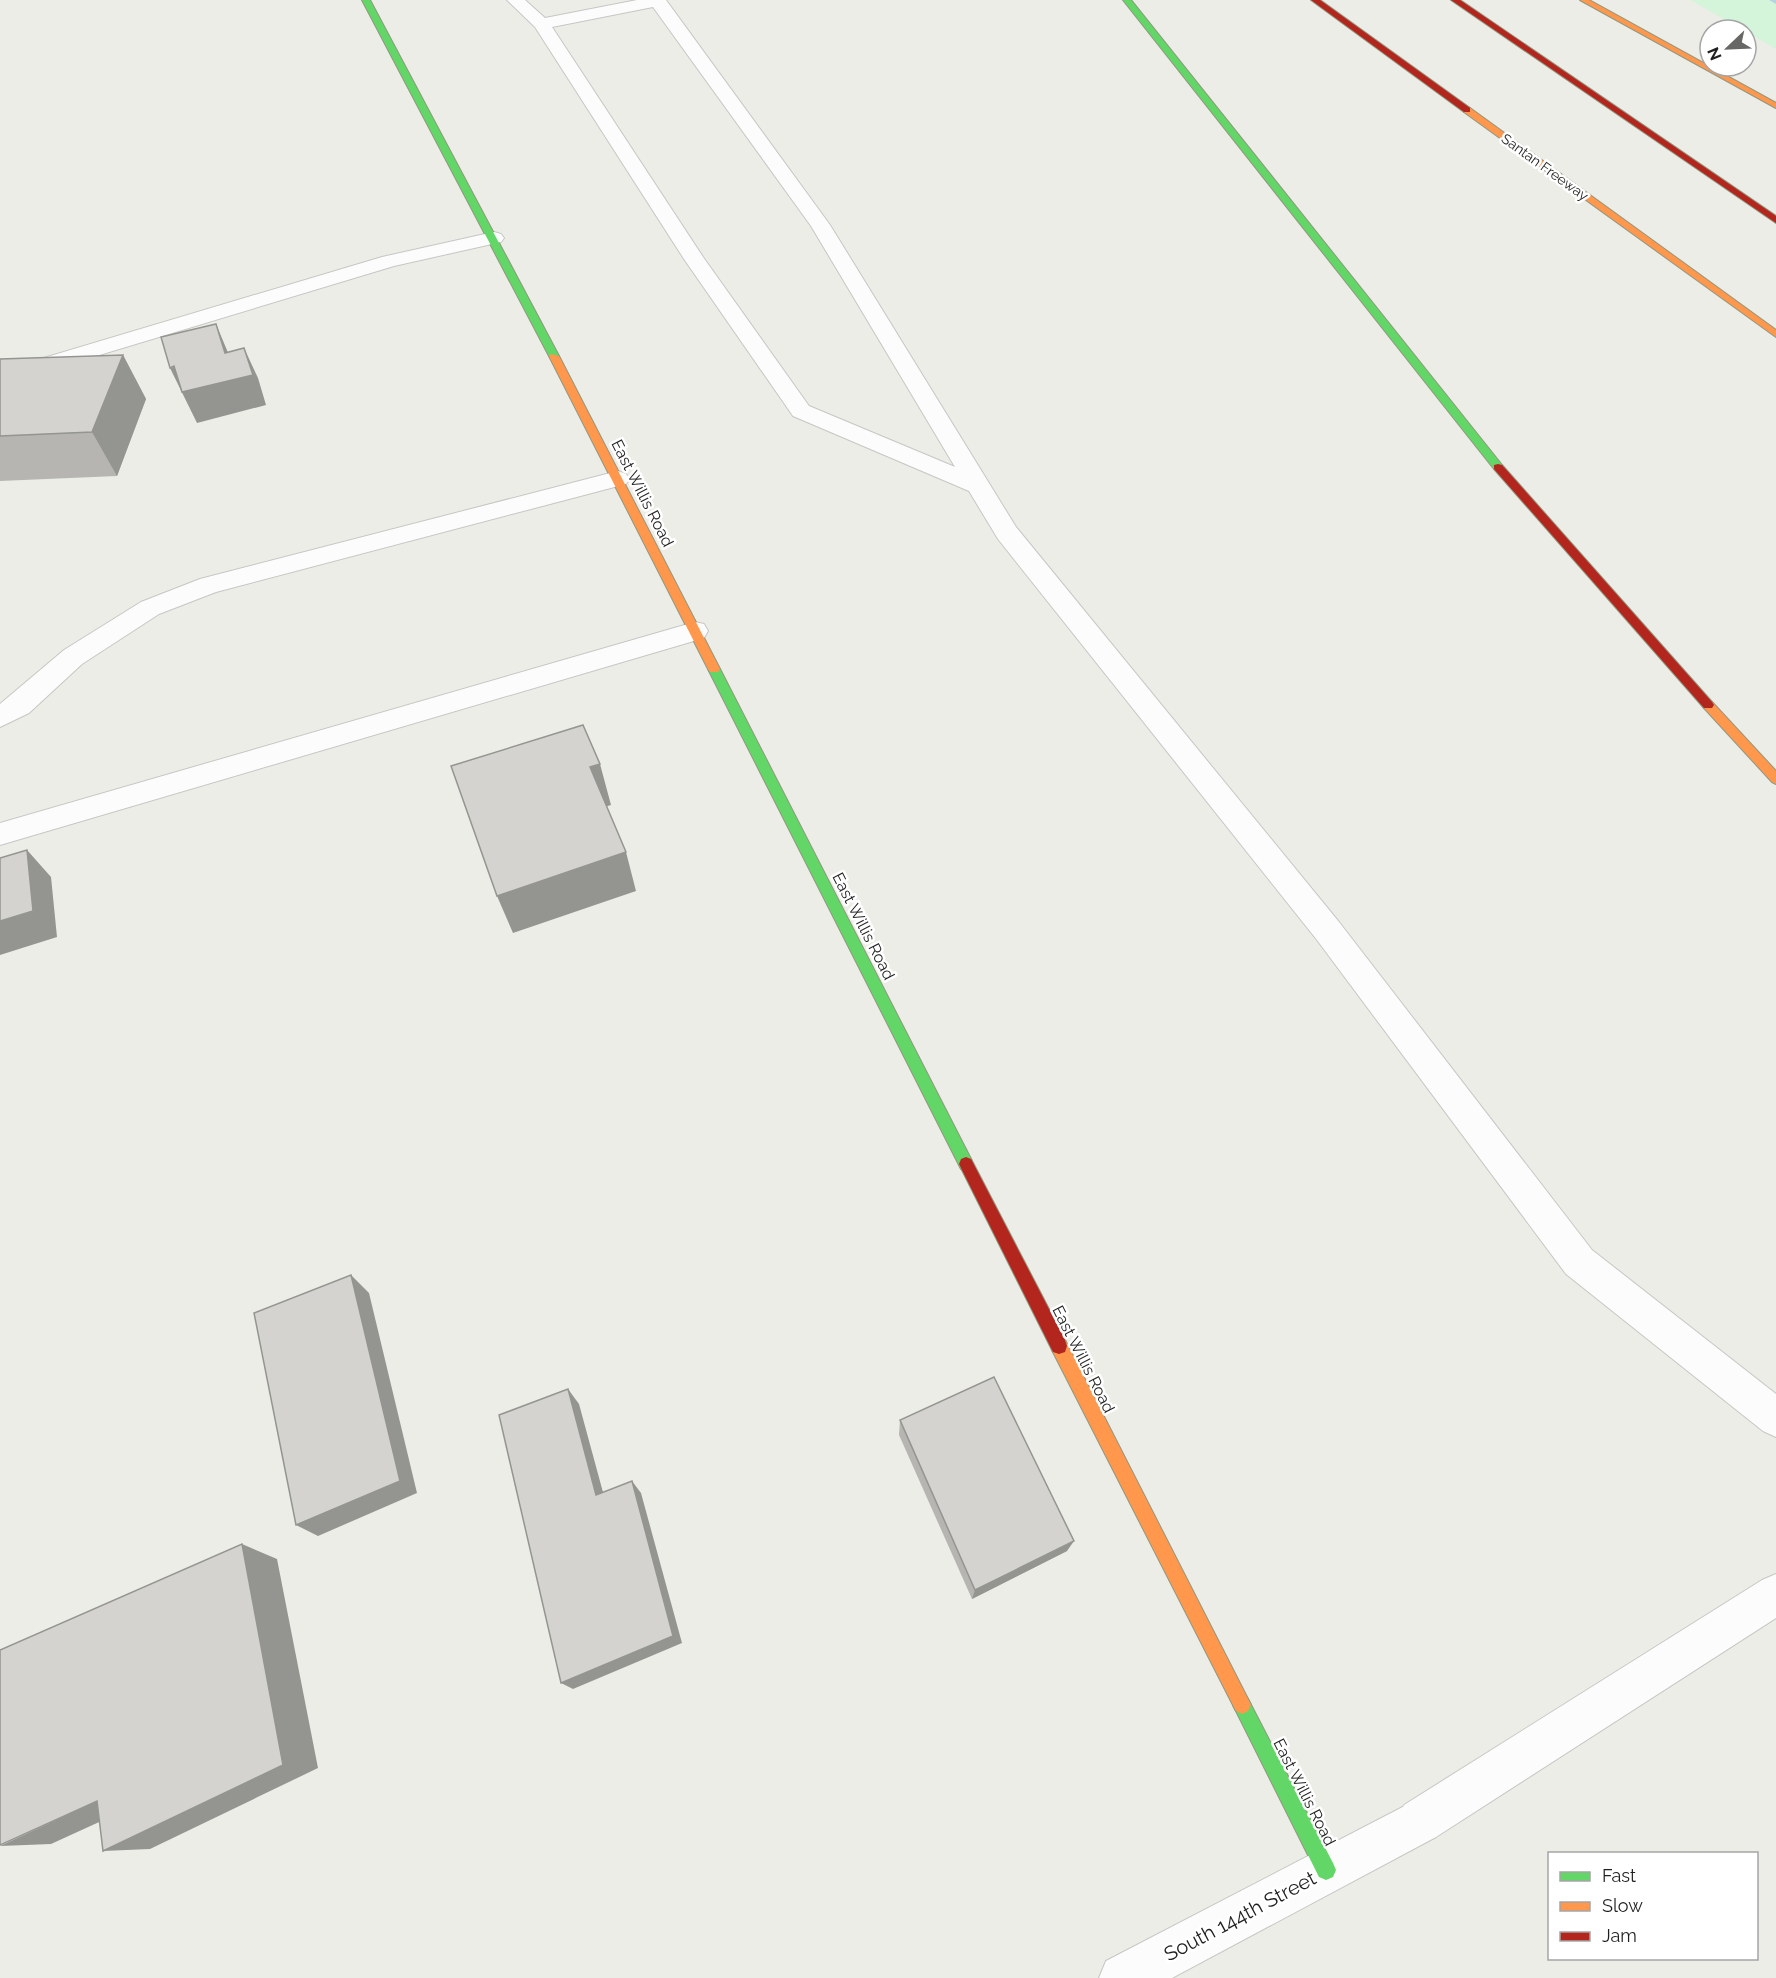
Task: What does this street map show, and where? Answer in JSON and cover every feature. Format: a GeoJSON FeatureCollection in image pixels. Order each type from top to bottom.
{"type":"FeatureCollection","features":[{"type":"Feature","properties":{"kind":"main road","name":"East Willis Road"},"geometry":{"type":"LineString","coordinates":[[366,0],[494,238],[618,479],[1326,1870]]}},
{"type":"Feature","properties":{"kind":"main road"},"geometry":{"type":"LineString","coordinates":[[1127,0],[1496,465],[1686,682],[1776,779]]}},
{"type":"Feature","properties":{"kind":"main road","name":"Santan Freeway"},"geometry":{"type":"LineString","coordinates":[[1315,0],[1776,334]]}},
{"type":"Feature","properties":{"kind":"main road"},"geometry":{"type":"LineString","coordinates":[[1455,0],[1776,220]]}},
{"type":"Feature","properties":{"kind":"main road"},"geometry":{"type":"LineString","coordinates":[[1584,0],[1776,106]]}},
{"type":"Feature","properties":{"kind":"street","name":"South 144th Street"},"geometry":{"type":"LineString","coordinates":[[1124,1978],[1420,1821]]}},
{"type":"Feature","properties":{"kind":"lane"},"geometry":{"type":"LineString","coordinates":[[515,0],[541,24],[694,260],[801,411],[979,486]]}},
{"type":"Feature","properties":{"kind":"lane"},"geometry":{"type":"LineString","coordinates":[[541,24],[657,1],[820,225],[1007,533],[1328,931],[1580,1262],[1776,1418]]}},
{"type":"Feature","properties":{"kind":"lane"},"geometry":{"type":"LineString","coordinates":[[0,378],[388,261],[494,238]]}},
{"type":"Feature","properties":{"kind":"lane"},"geometry":{"type":"LineString","coordinates":[[0,717],[19,706],[73,657],[150,608],[209,585],[618,479]]}},
{"type":"Feature","properties":{"kind":"lane"},"geometry":{"type":"LineString","coordinates":[[0,834],[695,631]]}},
{"type":"Feature","properties":{"kind":"lane"},"geometry":{"type":"LineString","coordinates":[[1420,1821],[1776,1594]]}},
{"type":"Feature","properties":{"kind":"green space"},"geometry":{"type":"Polygon","coordinates":[[[1690,0],[1776,0],[1776,49],[1758,39],[1758,18],[1722,18],[1690,0]]]}},
{"type":"Feature","properties":{"kind":"building"},"geometry":{"type":"Polygon","coordinates":[[[216,324],[225,353],[244,348],[253,375],[182,392],[174,366],[170,368],[161,337],[216,324]]]}},
{"type":"Feature","properties":{"kind":"building"},"geometry":{"type":"Polygon","coordinates":[[[123,355],[92,432],[0,436],[0,359],[123,355]]]}},
{"type":"Feature","properties":{"kind":"building"},"geometry":{"type":"Polygon","coordinates":[[[583,725],[600,764],[590,767],[626,852],[497,896],[451,766],[583,725]]]}},
{"type":"Feature","properties":{"kind":"building"},"geometry":{"type":"Polygon","coordinates":[[[27,850],[33,911],[0,921],[0,858],[27,850]]]}},
{"type":"Feature","properties":{"kind":"building"},"geometry":{"type":"Polygon","coordinates":[[[351,1275],[400,1481],[296,1525],[254,1313],[351,1275]]]}},
{"type":"Feature","properties":{"kind":"building"},"geometry":{"type":"Polygon","coordinates":[[[994,1377],[1074,1541],[975,1590],[900,1420],[994,1377]]]}},
{"type":"Feature","properties":{"kind":"building"},"geometry":{"type":"Polygon","coordinates":[[[568,1389],[596,1495],[632,1481],[673,1636],[561,1683],[499,1415],[568,1389]]]}},
{"type":"Feature","properties":{"kind":"building"},"geometry":{"type":"Polygon","coordinates":[[[242,1544],[283,1765],[103,1851],[97,1801],[0,1845],[0,1650],[242,1544]]]}},
{"type":"Feature","properties":{"kind":"traffic: fast"},"geometry":{"type":"LineString","coordinates":[[366,0],[554,356]]}},
{"type":"Feature","properties":{"kind":"traffic: fast"},"geometry":{"type":"LineString","coordinates":[[1127,0],[1498,467]]}},
{"type":"Feature","properties":{"kind":"traffic: fast"},"geometry":{"type":"LineString","coordinates":[[714,669],[966,1164]]}},
{"type":"Feature","properties":{"kind":"traffic: fast"},"geometry":{"type":"LineString","coordinates":[[1242,1705],[1326,1870]]}},
{"type":"Feature","properties":{"kind":"traffic: slow"},"geometry":{"type":"LineString","coordinates":[[1584,0],[1776,106]]}},
{"type":"Feature","properties":{"kind":"traffic: slow"},"geometry":{"type":"LineString","coordinates":[[1467,110],[1776,334]]}},
{"type":"Feature","properties":{"kind":"traffic: slow"},"geometry":{"type":"LineString","coordinates":[[554,356],[714,669]]}},
{"type":"Feature","properties":{"kind":"traffic: slow"},"geometry":{"type":"LineString","coordinates":[[1708,705],[1776,779]]}},
{"type":"Feature","properties":{"kind":"traffic: slow"},"geometry":{"type":"LineString","coordinates":[[1059,1346],[1242,1705]]}},
{"type":"Feature","properties":{"kind":"traffic: jam"},"geometry":{"type":"LineString","coordinates":[[1315,0],[1467,110]]}},
{"type":"Feature","properties":{"kind":"traffic: jam"},"geometry":{"type":"LineString","coordinates":[[1455,0],[1776,220]]}},
{"type":"Feature","properties":{"kind":"traffic: jam"},"geometry":{"type":"LineString","coordinates":[[1498,467],[1708,705]]}},
{"type":"Feature","properties":{"kind":"traffic: jam"},"geometry":{"type":"LineString","coordinates":[[966,1164],[1059,1346]]}}]}
